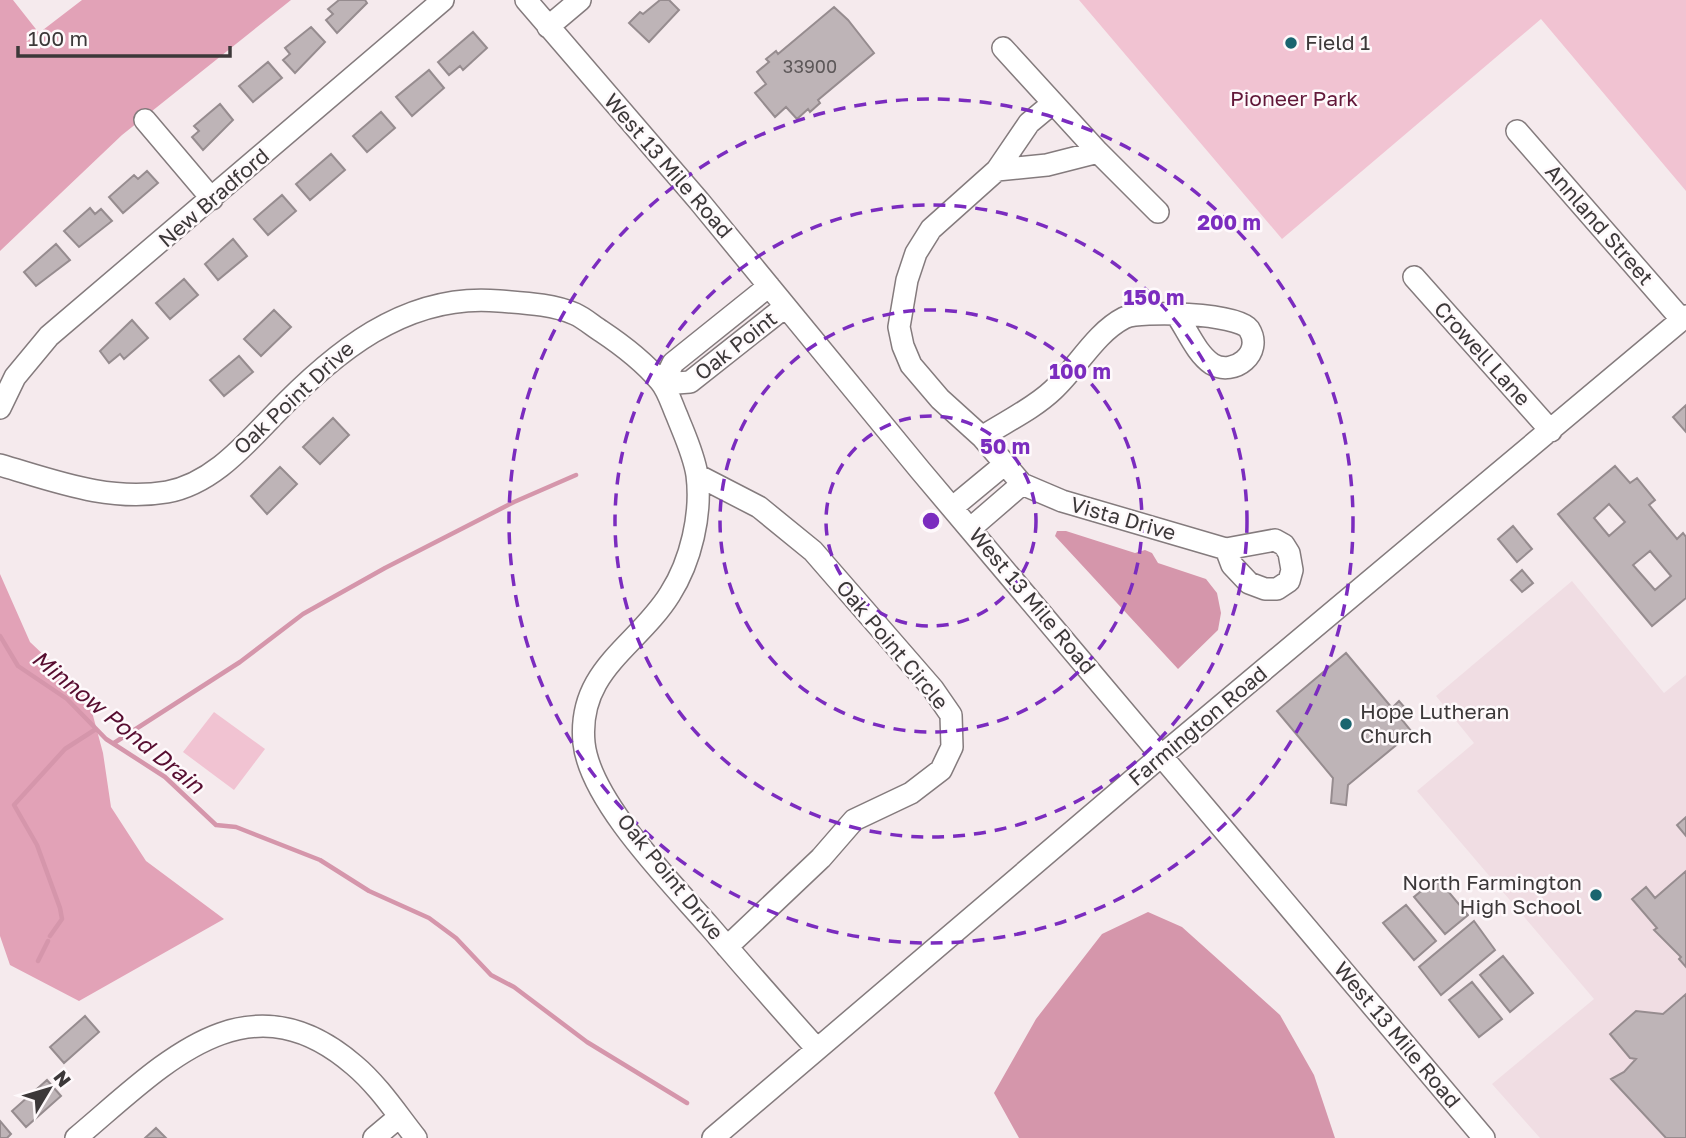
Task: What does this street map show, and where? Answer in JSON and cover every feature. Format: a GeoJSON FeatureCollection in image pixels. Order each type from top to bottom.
{"type":"FeatureCollection","features":[{"type":"Feature","properties":{"kind":"street","name":"New Bradford"},"geometry":{"type":"LineString","coordinates":[[0,408],[15,377],[49,337],[443,0]]}},
{"type":"Feature","properties":{"kind":"street","name":"West 13 Mile Road"},"geometry":{"type":"LineString","coordinates":[[526,0],[699,201],[953,508],[1484,1138]]}},
{"type":"Feature","properties":{"kind":"street"},"geometry":{"type":"LineString","coordinates":[[548,27],[580,0]]}},
{"type":"Feature","properties":{"kind":"street"},"geometry":{"type":"LineString","coordinates":[[1003,48],[1098,152],[1158,212]]}},
{"type":"Feature","properties":{"kind":"street","name":"Vista Drive"},"geometry":{"type":"LineString","coordinates":[[1053,103],[1029,123],[997,170],[931,229],[916,253],[907,280],[899,327],[911,365],[940,399],[982,437],[1022,484],[1062,501],[1226,549]]}},
{"type":"Feature","properties":{"kind":"street"},"geometry":{"type":"LineString","coordinates":[[145,120],[212,199]]}},
{"type":"Feature","properties":{"kind":"street","name":"Annland Street"},"geometry":{"type":"LineString","coordinates":[[1517,131],[1684,318]]}},
{"type":"Feature","properties":{"kind":"street"},"geometry":{"type":"LineString","coordinates":[[997,170],[1047,165],[1098,152]]}},
{"type":"Feature","properties":{"kind":"street","name":"Crowell Lane"},"geometry":{"type":"LineString","coordinates":[[1414,277],[1551,431]]}},
{"type":"Feature","properties":{"kind":"street","name":"Oak Point"},"geometry":{"type":"LineString","coordinates":[[769,286],[673,363],[663,384],[690,382],[785,307]]}},
{"type":"Feature","properties":{"kind":"street","name":"Oak Point Drive"},"geometry":{"type":"LineString","coordinates":[[0,465],[119,496],[170,491],[208,476],[246,444],[331,359],[363,335],[406,316],[444,305],[488,300],[531,304],[576,314],[617,342],[663,384],[697,475],[694,538],[670,594],[597,678],[586,710],[584,741],[594,778],[640,847],[817,1049]]}},
{"type":"Feature","properties":{"kind":"street"},"geometry":{"type":"LineString","coordinates":[[982,437],[1052,392],[1108,329],[1127,316],[1178,317]]}},
{"type":"Feature","properties":{"kind":"street","name":"Farmington Road"},"geometry":{"type":"LineString","coordinates":[[713,1138],[1161,756],[1684,318]]}},
{"type":"Feature","properties":{"kind":"street"},"geometry":{"type":"LineString","coordinates":[[953,508],[1005,464]]}},
{"type":"Feature","properties":{"kind":"street","name":"Oak Point Circle"},"geometry":{"type":"LineString","coordinates":[[697,475],[759,507],[813,551],[933,689],[951,715],[952,747],[941,770],[911,793],[854,820],[821,858],[727,947]]}},
{"type":"Feature","properties":{"kind":"street"},"geometry":{"type":"LineString","coordinates":[[971,528],[1022,484]]}},
{"type":"Feature","properties":{"kind":"street"},"geometry":{"type":"LineString","coordinates":[[76,1138],[175,1055],[202,1039],[226,1031],[267,1026],[295,1030],[339,1053],[357,1067],[416,1138]]}},
{"type":"Feature","properties":{"kind":"street"},"geometry":{"type":"LineString","coordinates":[[374,1138],[399,1117]]}},
{"type":"Feature","properties":{"kind":"shaded area"},"geometry":{"type":"Polygon","coordinates":[[[0,0],[13,0],[39,33],[82,0],[291,0],[122,135],[0,251],[0,0]]]}},
{"type":"Feature","properties":{"kind":"shaded area"},"geometry":{"type":"Polygon","coordinates":[[[1057,531],[1066,531],[1135,553],[1145,550],[1152,553],[1158,563],[1206,579],[1217,593],[1221,613],[1218,630],[1178,669],[1055,536],[1057,531]]]}},
{"type":"Feature","properties":{"kind":"shaded area"},"geometry":{"type":"Polygon","coordinates":[[[0,574],[30,642],[88,697],[103,753],[111,807],[146,861],[224,919],[79,1001],[10,965],[0,936],[0,574]]]}},
{"type":"Feature","properties":{"kind":"shaded area","name":"North Farmington High School"},"geometry":{"type":"Polygon","coordinates":[[[1572,581],[1664,693],[1686,675],[1686,1138],[1540,1138],[1492,1084],[1594,999],[1417,791],[1474,743],[1436,696],[1572,581]]]}},
{"type":"Feature","properties":{"kind":"shaded area"},"geometry":{"type":"Polygon","coordinates":[[[1148,912],[1182,927],[1280,1015],[1314,1075],[1335,1138],[1019,1138],[994,1093],[1036,1019],[1102,934],[1148,912]]]}},
{"type":"Feature","properties":{"kind":"green space","name":"Pioneer Park"},"geometry":{"type":"Polygon","coordinates":[[[1079,0],[1686,0],[1686,191],[1541,19],[1282,239],[1079,0]]]}},
{"type":"Feature","properties":{"kind":"green space"},"geometry":{"type":"Polygon","coordinates":[[[214,712],[265,749],[234,790],[183,752],[214,712]]]}},
{"type":"Feature","properties":{"kind":"building"},"geometry":{"type":"Polygon","coordinates":[[[339,0],[365,0],[367,3],[337,33],[326,20],[333,14],[328,9],[339,0]]]}},
{"type":"Feature","properties":{"kind":"building"},"geometry":{"type":"Polygon","coordinates":[[[660,0],[669,0],[679,10],[649,42],[629,23],[640,12],[643,14],[660,0]]]}},
{"type":"Feature","properties":{"kind":"building"},"geometry":{"type":"Polygon","coordinates":[[[834,7],[874,53],[818,100],[820,103],[810,112],[808,109],[797,119],[786,107],[775,117],[755,93],[766,84],[757,72],[769,62],[766,59],[776,51],[778,54],[834,7]]]}},
{"type":"Feature","properties":{"kind":"building"},"geometry":{"type":"Polygon","coordinates":[[[311,27],[325,42],[295,73],[283,60],[290,54],[285,48],[311,27]]]}},
{"type":"Feature","properties":{"kind":"building"},"geometry":{"type":"Polygon","coordinates":[[[473,32],[487,48],[463,70],[460,66],[449,75],[438,62],[473,32]]]}},
{"type":"Feature","properties":{"kind":"building"},"geometry":{"type":"Polygon","coordinates":[[[268,62],[282,78],[253,102],[239,86],[268,62]]]}},
{"type":"Feature","properties":{"kind":"building"},"geometry":{"type":"Polygon","coordinates":[[[429,70],[444,88],[412,116],[396,97],[429,70]]]}},
{"type":"Feature","properties":{"kind":"building"},"geometry":{"type":"Polygon","coordinates":[[[220,104],[233,120],[203,150],[192,137],[199,131],[194,126],[220,104]]]}},
{"type":"Feature","properties":{"kind":"building"},"geometry":{"type":"Polygon","coordinates":[[[381,112],[395,128],[367,152],[353,136],[381,112]]]}},
{"type":"Feature","properties":{"kind":"building"},"geometry":{"type":"Polygon","coordinates":[[[331,154],[345,170],[310,200],[296,184],[331,154]]]}},
{"type":"Feature","properties":{"kind":"building"},"geometry":{"type":"Polygon","coordinates":[[[147,171],[158,183],[123,213],[109,197],[134,175],[138,179],[147,171]]]}},
{"type":"Feature","properties":{"kind":"building"},"geometry":{"type":"Polygon","coordinates":[[[282,195],[296,211],[268,235],[254,219],[282,195]]]}},
{"type":"Feature","properties":{"kind":"building"},"geometry":{"type":"Polygon","coordinates":[[[90,208],[95,214],[101,209],[112,221],[79,247],[64,231],[90,208]]]}},
{"type":"Feature","properties":{"kind":"building"},"geometry":{"type":"Polygon","coordinates":[[[233,239],[247,256],[218,280],[205,264],[233,239]]]}},
{"type":"Feature","properties":{"kind":"building"},"geometry":{"type":"Polygon","coordinates":[[[56,244],[70,260],[36,286],[24,272],[56,244]]]}},
{"type":"Feature","properties":{"kind":"building"},"geometry":{"type":"Polygon","coordinates":[[[184,279],[198,295],[170,319],[156,303],[184,279]]]}},
{"type":"Feature","properties":{"kind":"building"},"geometry":{"type":"Polygon","coordinates":[[[274,310],[291,327],[261,356],[244,339],[274,310]]]}},
{"type":"Feature","properties":{"kind":"building"},"geometry":{"type":"Polygon","coordinates":[[[132,320],[148,338],[124,359],[120,354],[109,363],[100,351],[132,320]]]}},
{"type":"Feature","properties":{"kind":"building"},"geometry":{"type":"Polygon","coordinates":[[[239,356],[253,372],[224,396],[210,380],[239,356]]]}},
{"type":"Feature","properties":{"kind":"building"},"geometry":{"type":"Polygon","coordinates":[[[1686,405],[1686,432],[1673,417],[1686,405]]]}},
{"type":"Feature","properties":{"kind":"building"},"geometry":{"type":"Polygon","coordinates":[[[333,418],[349,435],[320,464],[303,447],[333,418]]]}},
{"type":"Feature","properties":{"kind":"building"},"geometry":{"type":"Polygon","coordinates":[[[1615,466],[1630,483],[1637,478],[1655,500],[1649,505],[1677,539],[1683,533],[1686,537],[1686,598],[1652,626],[1558,514],[1615,466]],[[1609,504],[1594,518],[1609,536],[1625,522],[1609,504]],[[1650,551],[1633,565],[1655,590],[1671,576],[1650,551]]]}},
{"type":"Feature","properties":{"kind":"building"},"geometry":{"type":"Polygon","coordinates":[[[280,467],[297,484],[267,514],[251,496],[280,467]]]}},
{"type":"Feature","properties":{"kind":"building"},"geometry":{"type":"Polygon","coordinates":[[[1513,526],[1532,549],[1517,562],[1498,539],[1513,526]]]}},
{"type":"Feature","properties":{"kind":"building"},"geometry":{"type":"Polygon","coordinates":[[[1522,570],[1533,583],[1522,592],[1511,580],[1522,570]]]}},
{"type":"Feature","properties":{"kind":"building","name":"Hope Lutheran Church"},"geometry":{"type":"Polygon","coordinates":[[[1346,653],[1392,708],[1399,701],[1406,709],[1398,715],[1412,732],[1348,785],[1346,805],[1331,803],[1333,778],[1277,711],[1346,653]]]}},
{"type":"Feature","properties":{"kind":"building"},"geometry":{"type":"Polygon","coordinates":[[[1686,817],[1686,836],[1677,825],[1686,817]]]}},
{"type":"Feature","properties":{"kind":"building","name":"North Farmington High School"},"geometry":{"type":"Polygon","coordinates":[[[1686,871],[1686,967],[1679,959],[1681,957],[1654,930],[1657,928],[1632,899],[1646,887],[1655,898],[1686,871]]]}},
{"type":"Feature","properties":{"kind":"building"},"geometry":{"type":"Polygon","coordinates":[[[1437,878],[1468,915],[1445,934],[1414,897],[1437,878]]]}},
{"type":"Feature","properties":{"kind":"building"},"geometry":{"type":"Polygon","coordinates":[[[1406,905],[1436,941],[1414,960],[1383,923],[1406,905]]]}},
{"type":"Feature","properties":{"kind":"building"},"geometry":{"type":"Polygon","coordinates":[[[1474,921],[1495,950],[1441,995],[1419,967],[1474,921]]]}},
{"type":"Feature","properties":{"kind":"building"},"geometry":{"type":"Polygon","coordinates":[[[1503,956],[1533,993],[1510,1012],[1480,975],[1503,956]]]}},
{"type":"Feature","properties":{"kind":"building"},"geometry":{"type":"Polygon","coordinates":[[[1472,982],[1502,1019],[1479,1037],[1449,1000],[1472,982]]]}},
{"type":"Feature","properties":{"kind":"building"},"geometry":{"type":"Polygon","coordinates":[[[1686,994],[1686,1138],[1666,1138],[1611,1079],[1624,1072],[1636,1059],[1630,1058],[1610,1034],[1636,1011],[1663,1014],[1686,994]]]}},
{"type":"Feature","properties":{"kind":"building"},"geometry":{"type":"Polygon","coordinates":[[[85,1016],[99,1032],[64,1063],[50,1047],[85,1016]]]}},
{"type":"Feature","properties":{"kind":"building"},"geometry":{"type":"Polygon","coordinates":[[[47,1080],[61,1096],[26,1127],[12,1111],[47,1080]]]}},
{"type":"Feature","properties":{"kind":"building"},"geometry":{"type":"Polygon","coordinates":[[[0,1121],[11,1134],[7,1138],[0,1138],[0,1121]]]}},
{"type":"Feature","properties":{"kind":"building"},"geometry":{"type":"Polygon","coordinates":[[[156,1128],[166,1138],[145,1138],[156,1128]]]}},
{"type":"Feature","properties":{"kind":"waterway"},"geometry":{"type":"LineString","coordinates":[[114,743],[240,662],[303,614],[385,568],[514,502],[576,475]]}},
{"type":"Feature","properties":{"kind":"waterway","name":"Minnow Pond Drain"},"geometry":{"type":"LineString","coordinates":[[0,636],[18,666],[67,699],[106,739],[165,777],[216,825],[236,827],[320,860],[369,891],[429,918],[456,938],[491,975],[514,987],[587,1042],[687,1103]]}},
{"type":"Feature","properties":{"kind":"waterway"},"geometry":{"type":"LineString","coordinates":[[50,936],[62,919],[60,908],[37,845],[14,805],[65,749],[96,729]]}},
{"type":"Feature","properties":{"kind":"waterway"},"geometry":{"type":"LineString","coordinates":[[38,961],[48,941]]}},
{"type":"Feature","properties":{"kind":"place","name":"Field 1"},"geometry":{"type":"Point","coordinates":[1291,43]}},
{"type":"Feature","properties":{"kind":"place","name":"Hope Lutheran Church"},"geometry":{"type":"Point","coordinates":[1346,724]}},
{"type":"Feature","properties":{"kind":"place","name":"North Farmington High School"},"geometry":{"type":"Point","coordinates":[1596,895]}}]}
